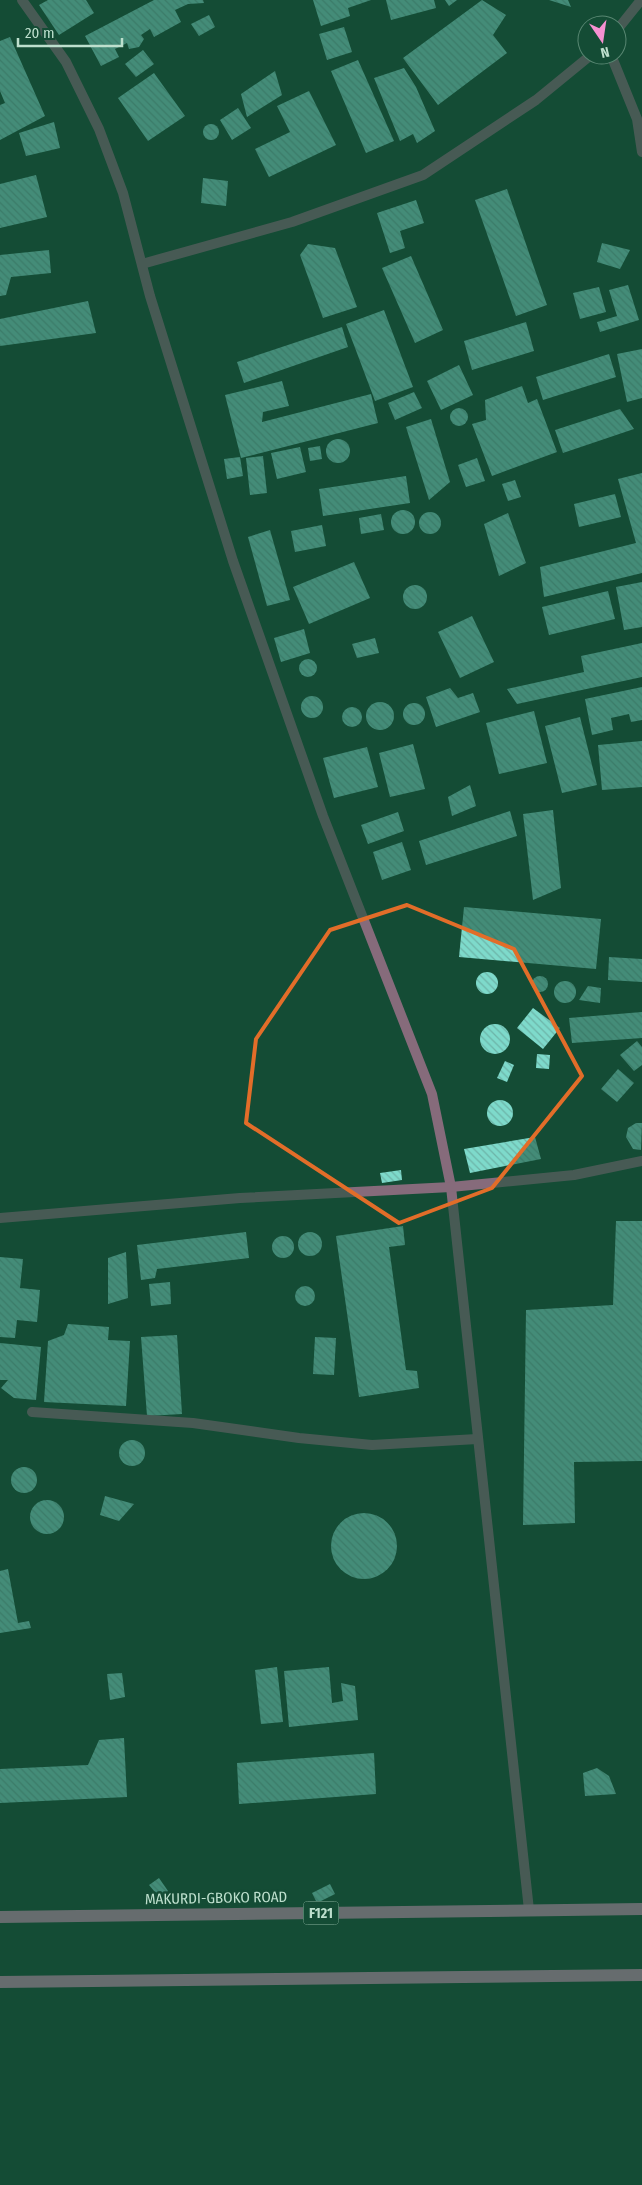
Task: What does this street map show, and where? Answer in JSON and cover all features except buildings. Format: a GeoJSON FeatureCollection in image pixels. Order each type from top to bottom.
{"type":"FeatureCollection","features":[{"type":"Feature","properties":{"kind":"main road","name":"MAKURDI-GBOKO ROAD"},"geometry":{"type":"LineString","coordinates":[[0,1917],[642,1908]]}},
{"type":"Feature","properties":{"kind":"main road"},"geometry":{"type":"LineString","coordinates":[[0,1982],[642,1975]]}},
{"type":"Feature","properties":{"kind":"street"},"geometry":{"type":"LineString","coordinates":[[627,18],[641,0]]}},
{"type":"Feature","properties":{"kind":"street"},"geometry":{"type":"LineString","coordinates":[[25,1],[66,62],[99,129],[123,193],[150,296],[233,561],[323,816],[432,1094],[451,1187],[477,1440],[501,1636],[529,1910]]}},
{"type":"Feature","properties":{"kind":"street"},"geometry":{"type":"LineString","coordinates":[[142,264],[292,222],[423,175],[536,100],[579,65]]}},
{"type":"Feature","properties":{"kind":"street"},"geometry":{"type":"LineString","coordinates":[[615,65],[637,119],[642,152]]}},
{"type":"Feature","properties":{"kind":"street"},"geometry":{"type":"LineString","coordinates":[[0,1218],[240,1198],[451,1187],[574,1175],[642,1161]]}},
{"type":"Feature","properties":{"kind":"street"},"geometry":{"type":"LineString","coordinates":[[32,1412],[193,1423],[299,1438],[372,1445],[477,1440]]}},
{"type":"Feature","properties":{"kind":"highlighted area"},"geometry":{"type":"Polygon","coordinates":[[[407,905],[514,949],[582,1076],[492,1188],[399,1223],[246,1123],[256,1039],[330,930],[407,905]]]}}]}
